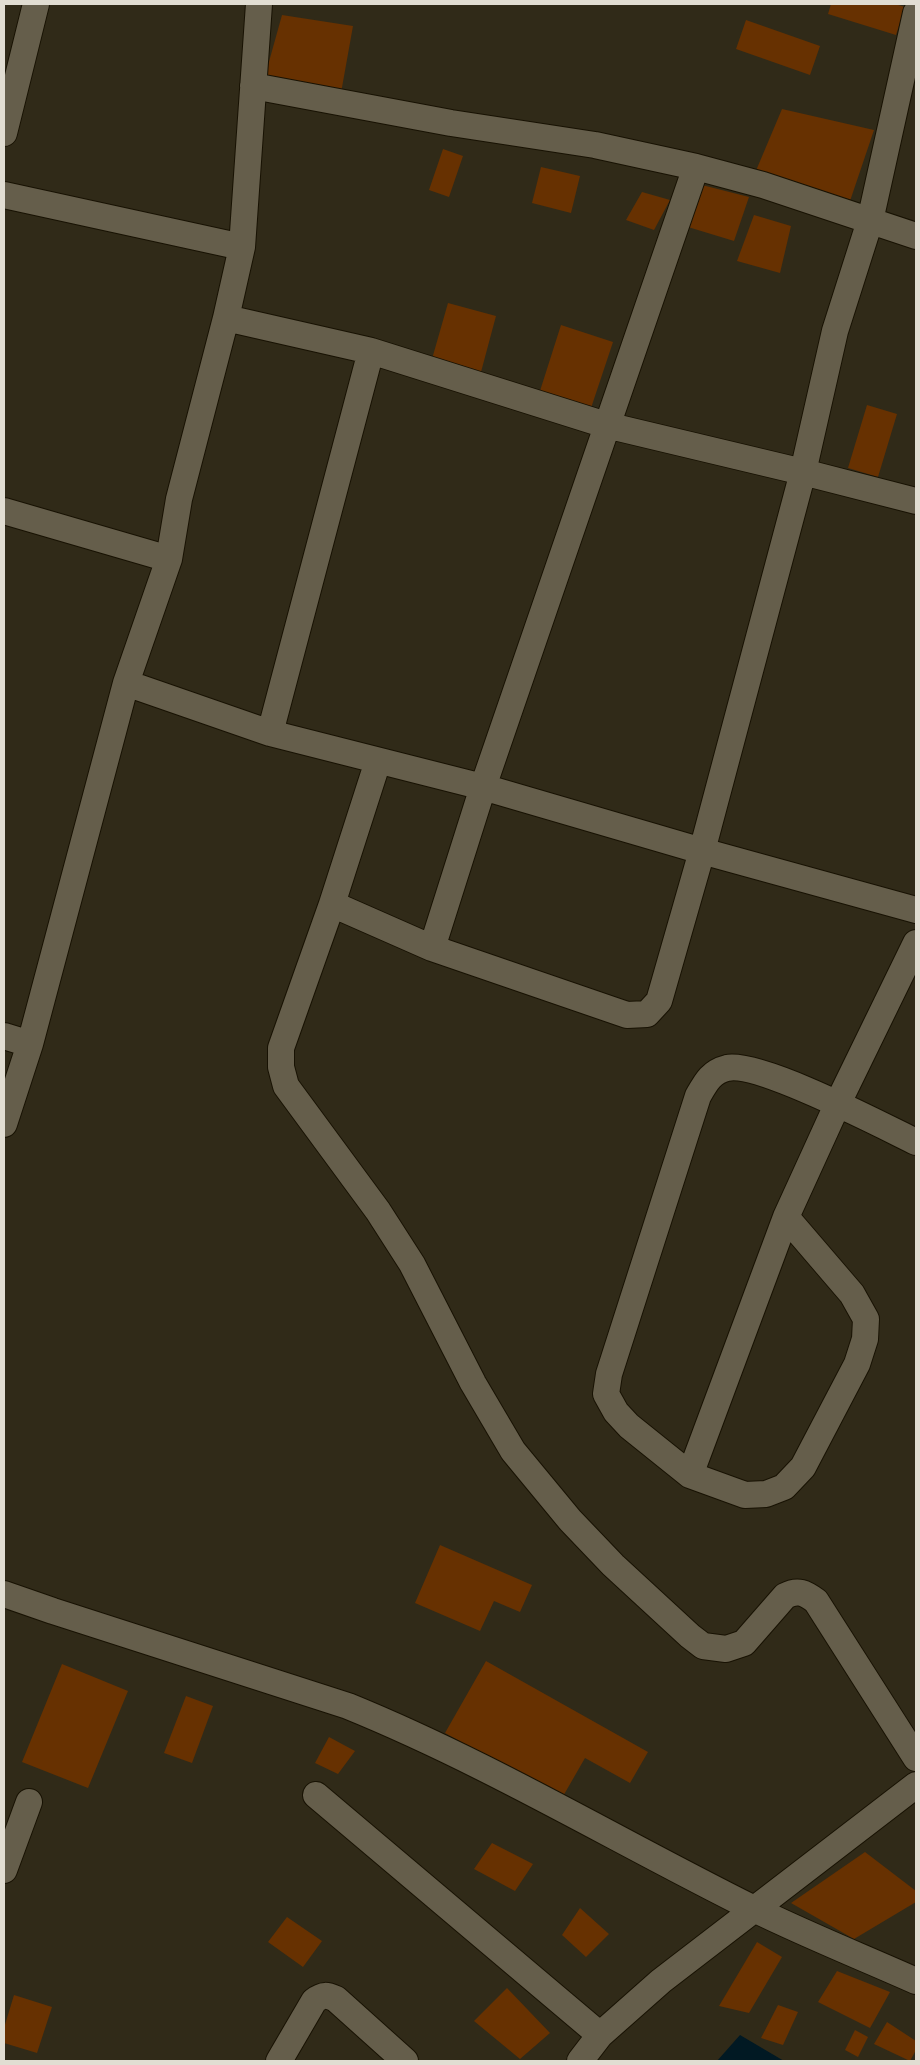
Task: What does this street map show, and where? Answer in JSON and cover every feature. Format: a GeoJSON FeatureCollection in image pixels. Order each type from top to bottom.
{"type":"FeatureCollection","features":[{"type":"Feature","properties":{"kind":"street"},"geometry":{"type":"LineString","coordinates":[[4,133],[36,4]]}},
{"type":"Feature","properties":{"kind":"street"},"geometry":{"type":"LineString","coordinates":[[4,1124],[30,1044],[126,683],[170,559],[179,499],[226,318],[242,247],[259,4]]}},
{"type":"Feature","properties":{"kind":"street"},"geometry":{"type":"LineString","coordinates":[[332,904],[432,948],[627,1015],[647,1014],[659,1001],[702,851],[803,472],[835,331],[870,221],[916,14]]}},
{"type":"Feature","properties":{"kind":"street"},"geometry":{"type":"LineString","coordinates":[[254,86],[451,123],[595,145],[696,167],[764,184],[916,236]]}},
{"type":"Feature","properties":{"kind":"street"},"geometry":{"type":"LineString","coordinates":[[432,948],[483,787],[696,167]]}},
{"type":"Feature","properties":{"kind":"street"},"geometry":{"type":"LineString","coordinates":[[4,194],[242,247]]}},
{"type":"Feature","properties":{"kind":"street"},"geometry":{"type":"LineString","coordinates":[[226,318],[371,351],[606,425],[916,501]]}},
{"type":"Feature","properties":{"kind":"street"},"geometry":{"type":"LineString","coordinates":[[270,733],[371,351]]}},
{"type":"Feature","properties":{"kind":"street"},"geometry":{"type":"LineString","coordinates":[[4,511],[170,559]]}},
{"type":"Feature","properties":{"kind":"street"},"geometry":{"type":"LineString","coordinates":[[126,683],[270,733],[483,787],[702,851],[916,910]]}},
{"type":"Feature","properties":{"kind":"street"},"geometry":{"type":"LineString","coordinates":[[378,761],[332,904],[281,1048],[281,1068],[286,1086],[378,1211],[412,1264],[473,1383],[514,1451],[570,1520],[613,1565],[703,1646],[726,1649],[744,1643],[785,1596],[793,1592],[805,1593],[816,1601],[916,1758]]}},
{"type":"Feature","properties":{"kind":"street"},"geometry":{"type":"LineString","coordinates":[[690,1475],[786,1217],[838,1103],[916,943]]}},
{"type":"Feature","properties":{"kind":"street"},"geometry":{"type":"LineString","coordinates":[[4,1036],[30,1044]]}},
{"type":"Feature","properties":{"kind":"street"},"geometry":{"type":"LineString","coordinates":[[786,1217],[852,1294],[866,1319],[865,1339],[857,1364],[803,1466],[784,1488],[766,1494],[745,1496],[690,1475],[629,1426],[616,1412],[606,1394],[609,1374],[698,1096],[711,1074],[729,1068],[762,1073],[838,1103],[916,1142]]}},
{"type":"Feature","properties":{"kind":"street"},"geometry":{"type":"LineString","coordinates":[[4,1594],[348,1706],[391,1723],[756,1910],[916,1981]]}},
{"type":"Feature","properties":{"kind":"street"},"geometry":{"type":"LineString","coordinates":[[580,2061],[600,2035],[661,1982],[916,1785]]}},
{"type":"Feature","properties":{"kind":"street"},"geometry":{"type":"LineString","coordinates":[[316,1795],[600,2035]]}},
{"type":"Feature","properties":{"kind":"street"},"geometry":{"type":"LineString","coordinates":[[4,1870],[29,1802]]}},
{"type":"Feature","properties":{"kind":"street"},"geometry":{"type":"LineString","coordinates":[[279,2061],[314,2001],[321,1996],[328,1995],[336,1999],[405,2061]]}},
{"type":"Feature","properties":{"kind":"water"},"geometry":{"type":"Polygon","coordinates":[[[740,2035],[784,2061],[717,2061],[740,2035]]]}},
{"type":"Feature","properties":{"kind":"building"},"geometry":{"type":"Polygon","coordinates":[[[831,4],[895,4],[905,7],[896,35],[828,14],[831,4]]]}},
{"type":"Feature","properties":{"kind":"building"},"geometry":{"type":"Polygon","coordinates":[[[282,15],[353,26],[341,93],[265,76],[282,15]]]}},
{"type":"Feature","properties":{"kind":"building"},"geometry":{"type":"Polygon","coordinates":[[[746,20],[820,46],[810,75],[736,49],[746,20]]]}},
{"type":"Feature","properties":{"kind":"building"},"geometry":{"type":"Polygon","coordinates":[[[782,109],[874,130],[849,204],[755,173],[782,109]]]}},
{"type":"Feature","properties":{"kind":"building"},"geometry":{"type":"Polygon","coordinates":[[[443,149],[463,156],[449,197],[429,190],[443,149]]]}},
{"type":"Feature","properties":{"kind":"building"},"geometry":{"type":"Polygon","coordinates":[[[541,167],[580,176],[571,213],[532,203],[541,167]]]}},
{"type":"Feature","properties":{"kind":"building"},"geometry":{"type":"Polygon","coordinates":[[[702,185],[749,197],[734,241],[688,227],[702,185]]]}},
{"type":"Feature","properties":{"kind":"building"},"geometry":{"type":"Polygon","coordinates":[[[642,192],[670,200],[654,230],[626,220],[642,192]]]}},
{"type":"Feature","properties":{"kind":"building"},"geometry":{"type":"Polygon","coordinates":[[[754,215],[791,226],[780,273],[737,261],[754,215]]]}},
{"type":"Feature","properties":{"kind":"building"},"geometry":{"type":"Polygon","coordinates":[[[448,303],[496,316],[481,372],[432,359],[448,303]]]}},
{"type":"Feature","properties":{"kind":"building"},"geometry":{"type":"Polygon","coordinates":[[[561,325],[613,342],[590,411],[539,394],[561,325]]]}},
{"type":"Feature","properties":{"kind":"building"},"geometry":{"type":"Polygon","coordinates":[[[867,405],[897,414],[878,477],[848,468],[867,405]]]}},
{"type":"Feature","properties":{"kind":"building"},"geometry":{"type":"Polygon","coordinates":[[[440,1545],[532,1585],[520,1612],[494,1601],[480,1631],[415,1603],[440,1545]]]}},
{"type":"Feature","properties":{"kind":"building"},"geometry":{"type":"Polygon","coordinates":[[[486,1661],[648,1752],[630,1783],[585,1758],[562,1798],[445,1733],[486,1661]]]}},
{"type":"Feature","properties":{"kind":"building"},"geometry":{"type":"Polygon","coordinates":[[[62,1664],[128,1691],[88,1788],[22,1762],[62,1664]]]}},
{"type":"Feature","properties":{"kind":"building"},"geometry":{"type":"Polygon","coordinates":[[[186,1696],[213,1706],[192,1763],[164,1753],[186,1696]]]}},
{"type":"Feature","properties":{"kind":"building"},"geometry":{"type":"Polygon","coordinates":[[[329,1737],[355,1751],[338,1774],[315,1763],[329,1737]]]}},
{"type":"Feature","properties":{"kind":"building"},"geometry":{"type":"Polygon","coordinates":[[[492,1843],[533,1864],[515,1891],[474,1869],[492,1843]]]}},
{"type":"Feature","properties":{"kind":"building"},"geometry":{"type":"Polygon","coordinates":[[[865,1852],[916,1891],[916,1902],[854,1939],[791,1903],[865,1852]]]}},
{"type":"Feature","properties":{"kind":"building"},"geometry":{"type":"Polygon","coordinates":[[[580,1908],[609,1934],[586,1957],[562,1935],[580,1908]]]}},
{"type":"Feature","properties":{"kind":"building"},"geometry":{"type":"Polygon","coordinates":[[[287,1917],[322,1941],[303,1967],[268,1942],[287,1917]]]}},
{"type":"Feature","properties":{"kind":"building"},"geometry":{"type":"Polygon","coordinates":[[[757,1942],[782,1957],[749,2013],[719,2006],[757,1942]]]}},
{"type":"Feature","properties":{"kind":"building"},"geometry":{"type":"Polygon","coordinates":[[[837,1971],[890,1992],[870,2028],[818,2002],[837,1971]]]}},
{"type":"Feature","properties":{"kind":"building"},"geometry":{"type":"Polygon","coordinates":[[[507,1988],[550,2033],[520,2059],[474,2021],[507,1988]]]}},
{"type":"Feature","properties":{"kind":"building"},"geometry":{"type":"Polygon","coordinates":[[[14,1995],[52,2007],[37,2053],[4,2043],[4,2028],[14,1995]]]}},
{"type":"Feature","properties":{"kind":"building"},"geometry":{"type":"Polygon","coordinates":[[[778,2005],[798,2012],[783,2045],[761,2038],[778,2005]]]}},
{"type":"Feature","properties":{"kind":"building"},"geometry":{"type":"Polygon","coordinates":[[[887,2022],[916,2041],[916,2050],[910,2061],[874,2044],[887,2022]]]}},
{"type":"Feature","properties":{"kind":"building"},"geometry":{"type":"Polygon","coordinates":[[[855,2030],[868,2037],[858,2057],[845,2050],[855,2030]]]}}]}
